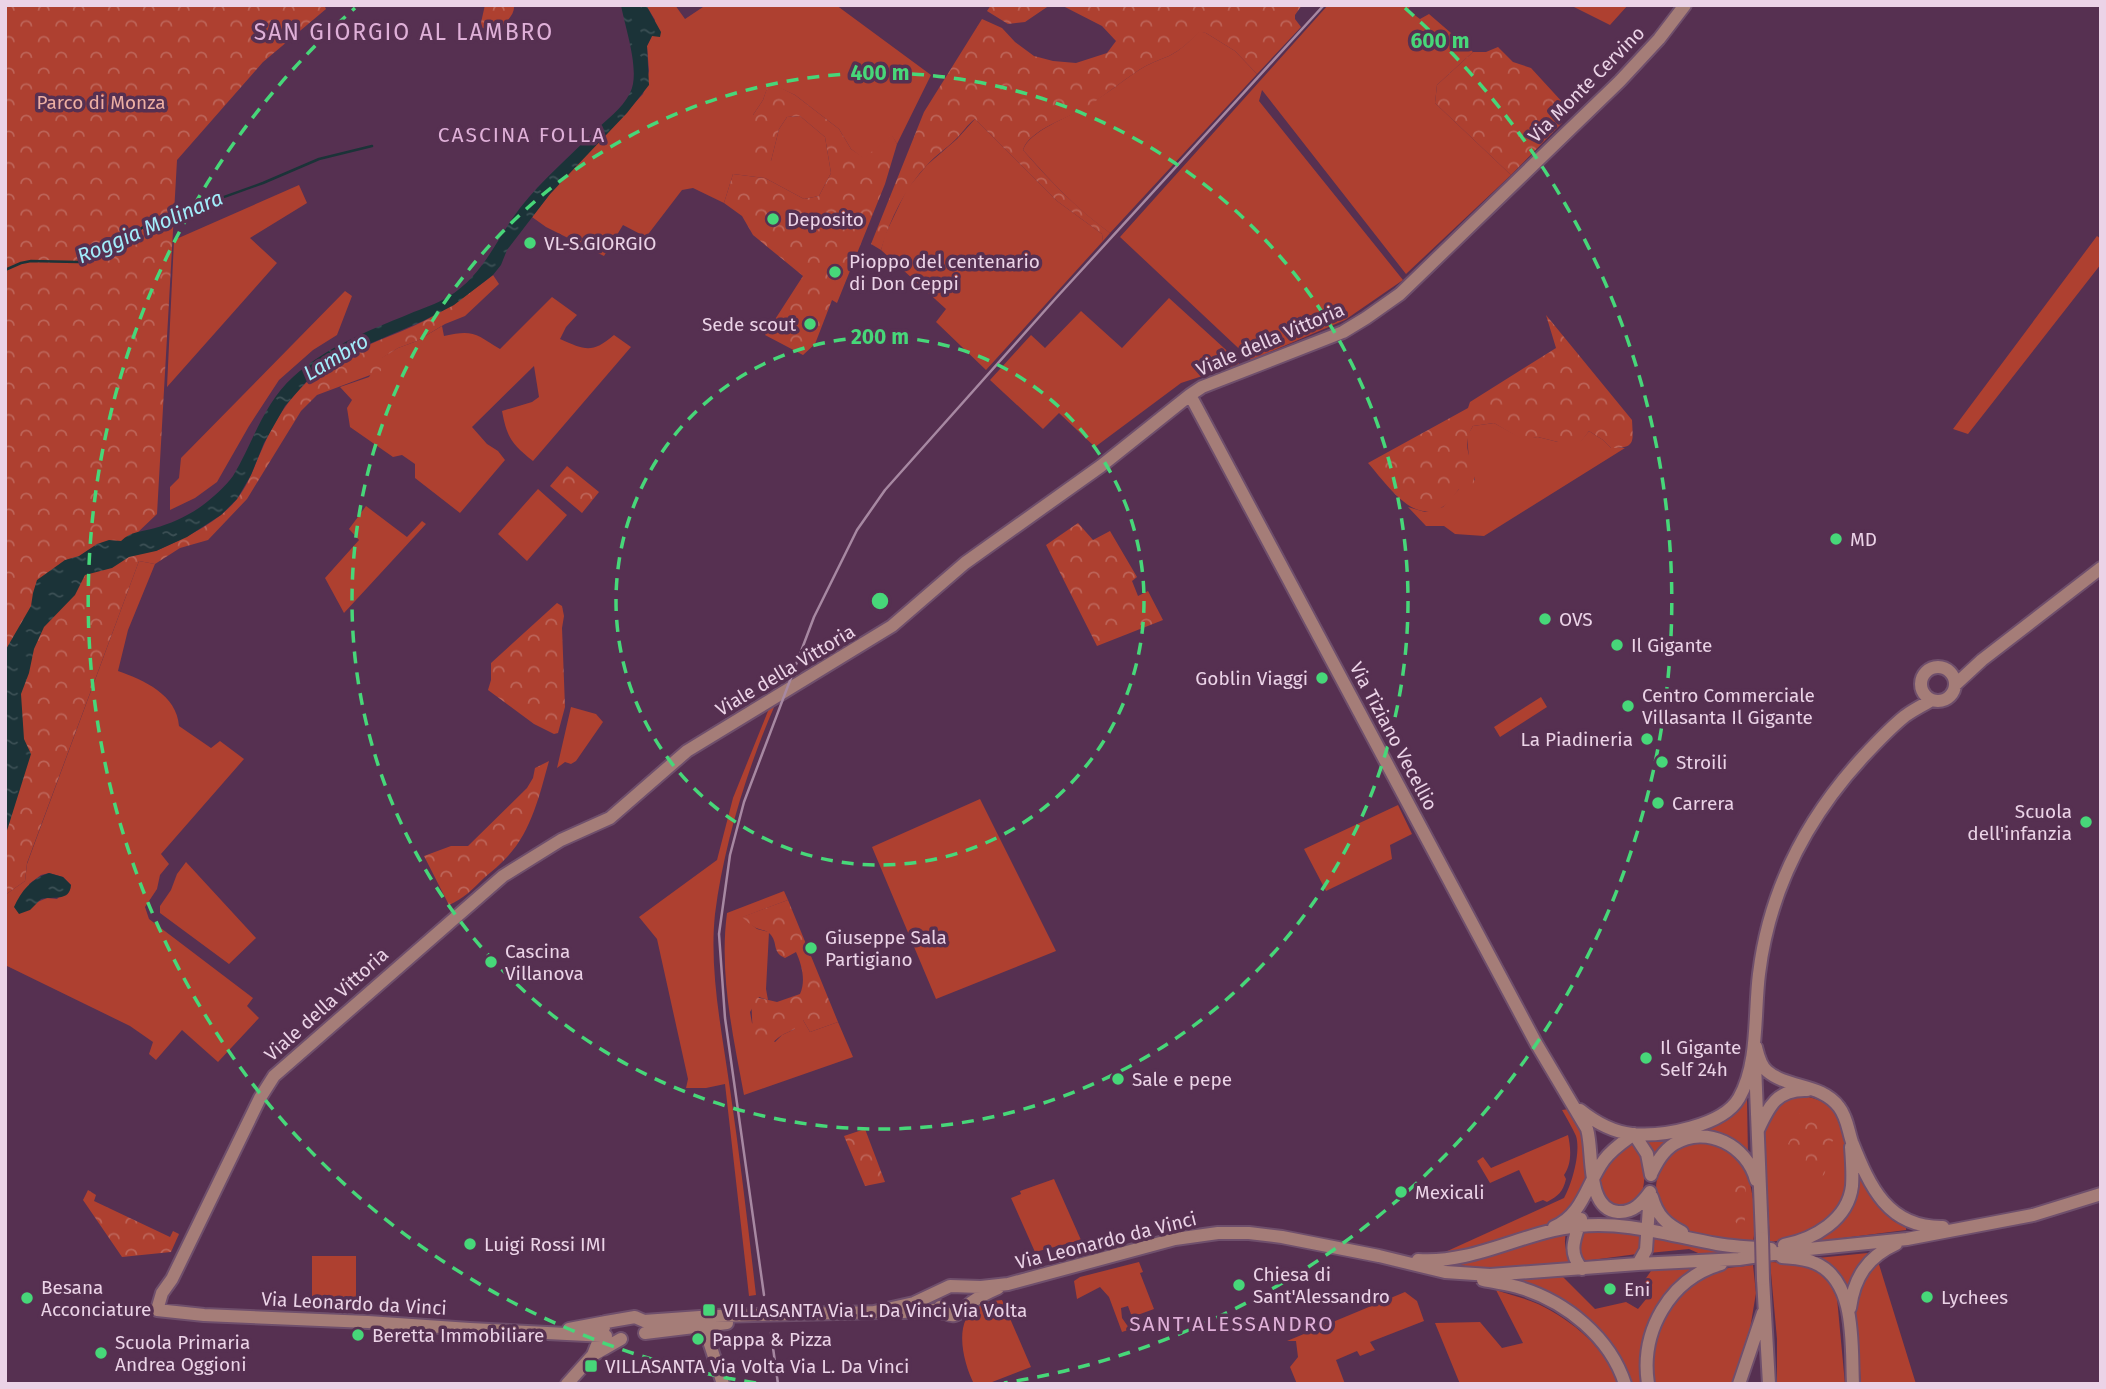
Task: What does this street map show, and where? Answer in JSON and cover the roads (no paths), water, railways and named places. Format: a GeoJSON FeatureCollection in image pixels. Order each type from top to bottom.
{"type":"FeatureCollection","features":[{"type":"Feature","properties":{"kind":"main road","name":"Via Monte Cervino"},"geometry":{"type":"LineString","coordinates":[[1511,187],[1637,64],[1685,5]]}},
{"type":"Feature","properties":{"kind":"main road","name":"Viale della Vittoria"},"geometry":{"type":"LineString","coordinates":[[163,1311],[172,1279],[267,1086],[281,1069],[503,876],[561,840],[610,818],[687,751],[887,630],[955,571],[1101,466],[1202,387],[1343,332],[1367,318],[1400,294],[1511,187]]}},
{"type":"Feature","properties":{"kind":"main road","name":"Via Tiziano Vecellio"},"geometry":{"type":"LineString","coordinates":[[1190,395],[1429,844],[1566,1094]]}},
{"type":"Feature","properties":{"kind":"main road"},"geometry":{"type":"LineString","coordinates":[[1769,1383],[1765,1247],[1756,1134],[1755,1043],[1756,999],[1761,959],[1778,891],[1797,848],[1814,819],[1846,775],[1872,748],[1905,716],[1932,700],[1945,699],[1952,693],[1955,685],[1982,660],[2101,568]]}},
{"type":"Feature","properties":{"kind":"main road"},"geometry":{"type":"LineString","coordinates":[[1905,716],[1922,689],[1926,673],[1935,668],[1946,670],[1982,660]]}},
{"type":"Feature","properties":{"kind":"main road"},"geometry":{"type":"LineString","coordinates":[[1946,670],[1953,676],[1955,685]]}},
{"type":"Feature","properties":{"kind":"main road"},"geometry":{"type":"LineString","coordinates":[[1922,689],[1932,700]]}},
{"type":"Feature","properties":{"kind":"main road"},"geometry":{"type":"LineString","coordinates":[[1566,1094],[1591,1119],[1634,1134],[1690,1128],[1709,1122],[1731,1109],[1745,1085],[1755,1043]]}},
{"type":"Feature","properties":{"kind":"main road"},"geometry":{"type":"LineString","coordinates":[[1755,1043],[1760,1061],[1766,1070],[1787,1081],[1818,1090],[1829,1096],[1843,1112],[1851,1139],[1874,1189],[1895,1213],[1908,1221],[1924,1227],[1984,1225],[2029,1207],[2101,1186]]}},
{"type":"Feature","properties":{"kind":"main road"},"geometry":{"type":"LineString","coordinates":[[1756,1134],[1768,1108],[1778,1097],[1800,1089],[1818,1090]]}},
{"type":"Feature","properties":{"kind":"main road"},"geometry":{"type":"LineString","coordinates":[[1566,1094],[1587,1129],[1591,1141],[1592,1182],[1603,1204],[1612,1211],[1631,1211],[1650,1192]]}},
{"type":"Feature","properties":{"kind":"main road"},"geometry":{"type":"LineString","coordinates":[[1634,1134],[1647,1154],[1651,1174],[1646,1250],[1638,1264]]}},
{"type":"Feature","properties":{"kind":"main road"},"geometry":{"type":"LineString","coordinates":[[1519,1240],[1559,1225],[1571,1215],[1581,1203],[1609,1154],[1634,1134]]}},
{"type":"Feature","properties":{"kind":"main road"},"geometry":{"type":"LineString","coordinates":[[1651,1174],[1666,1150],[1676,1143],[1700,1136],[1713,1137],[1732,1145],[1747,1160],[1755,1175],[1761,1198]]}},
{"type":"Feature","properties":{"kind":"main road"},"geometry":{"type":"LineString","coordinates":[[1648,1384],[1648,1344],[1657,1317],[1681,1286],[1701,1273],[1765,1247],[1808,1238],[1825,1229],[1838,1217],[1852,1189],[1851,1139]]}},
{"type":"Feature","properties":{"kind":"main road"},"geometry":{"type":"LineString","coordinates":[[1582,1269],[1573,1254],[1572,1245],[1592,1182]]}},
{"type":"Feature","properties":{"kind":"main road"},"geometry":{"type":"LineString","coordinates":[[1650,1192],[1656,1209],[1668,1225],[1716,1244]]}},
{"type":"Feature","properties":{"kind":"main road"},"geometry":{"type":"LineString","coordinates":[[1379,1256],[1441,1261],[1560,1229],[1613,1224],[1716,1244],[1799,1250],[1907,1239],[1984,1225],[2033,1215],[2101,1194]]}},
{"type":"Feature","properties":{"kind":"main road","name":"Via Leonardo da Vinci"},"geometry":{"type":"LineString","coordinates":[[965,1308],[985,1294],[1008,1284],[1175,1239],[1208,1234],[1249,1233],[1282,1237],[1379,1256]]}},
{"type":"Feature","properties":{"kind":"main road"},"geometry":{"type":"LineString","coordinates":[[1849,1315],[1854,1287],[1865,1266],[1879,1252],[1907,1239]]}},
{"type":"Feature","properties":{"kind":"main road"},"geometry":{"type":"LineString","coordinates":[[1765,1247],[1804,1259],[1826,1269],[1835,1278],[1842,1290],[1849,1315],[1853,1384]]}},
{"type":"Feature","properties":{"kind":"main road"},"geometry":{"type":"LineString","coordinates":[[1379,1256],[1521,1288],[1554,1302],[1577,1317],[1594,1333],[1611,1354],[1625,1384]]}},
{"type":"Feature","properties":{"kind":"main road"},"geometry":{"type":"LineString","coordinates":[[1445,1272],[1511,1275],[1739,1259]]}},
{"type":"Feature","properties":{"kind":"main road","name":"Via Leonardo da Vinci"},"geometry":{"type":"LineString","coordinates":[[958,1286],[1008,1284]]}},
{"type":"Feature","properties":{"kind":"main road"},"geometry":{"type":"LineString","coordinates":[[568,1384],[593,1355],[603,1331],[621,1339],[636,1339],[643,1337],[645,1327],[671,1324],[779,1316],[935,1310],[956,1315],[965,1308],[967,1296],[958,1286],[951,1286],[914,1303],[874,1312]]}},
{"type":"Feature","properties":{"kind":"main road"},"geometry":{"type":"LineString","coordinates":[[944,1288],[938,1301],[944,1312]]}},
{"type":"Feature","properties":{"kind":"main road"},"geometry":{"type":"LineString","coordinates":[[1740,1384],[1766,1306]]}},
{"type":"Feature","properties":{"kind":"main road","name":"Via Leonardo da Vinci"},"geometry":{"type":"LineString","coordinates":[[163,1311],[549,1332],[603,1331],[635,1317],[645,1327]]}},
{"type":"Feature","properties":{"kind":"main road"},"geometry":{"type":"LineString","coordinates":[[671,1324],[704,1326],[779,1316]]}},
{"type":"Feature","properties":{"kind":"main road"},"geometry":{"type":"LineString","coordinates":[[704,1326],[723,1384]]}},
{"type":"Feature","properties":{"kind":"main road"},"geometry":{"type":"LineString","coordinates":[[593,1355],[621,1339]]}},
{"type":"Feature","properties":{"kind":"water","name":"Lambro"},"geometry":{"type":"Polygon","coordinates":[[[621,5],[646,5],[661,32],[660,37],[652,36],[647,46],[649,85],[627,113],[550,194],[507,250],[493,275],[454,305],[348,353],[306,382],[285,406],[237,499],[221,515],[187,537],[156,551],[129,557],[112,568],[85,575],[75,595],[44,627],[34,649],[21,694],[24,739],[31,754],[5,837],[5,651],[31,606],[37,580],[65,560],[79,556],[97,544],[109,540],[121,541],[133,534],[173,522],[198,509],[233,476],[266,411],[283,388],[306,366],[333,348],[443,300],[461,288],[489,256],[528,198],[627,99],[634,74],[621,5]]]}},
{"type":"Feature","properties":{"kind":"water"},"geometry":{"type":"Polygon","coordinates":[[[49,873],[63,877],[71,885],[68,894],[41,899],[30,910],[19,914],[14,907],[20,896],[37,878],[49,873]]]}},
{"type":"Feature","properties":{"kind":"waterway","name":"Roggia Molinara"},"geometry":{"type":"LineString","coordinates":[[5,270],[31,261],[78,262],[119,244],[146,225],[263,183],[319,159],[372,146]]}},
{"type":"Feature","properties":{"kind":"railway"},"geometry":{"type":"LineString","coordinates":[[764,1295],[725,1018],[719,934],[730,855],[744,802],[814,617],[857,530],[885,490],[1324,5]]}},
{"type":"Feature","properties":{"kind":"railway"},"geometry":{"type":"LineString","coordinates":[[771,1333],[778,1384]]}},
{"type":"Feature","properties":{"kind":"place","name":"Deposito"},"geometry":{"type":"Point","coordinates":[773,219]}},
{"type":"Feature","properties":{"kind":"place","name":"VL-S.GIORGIO"},"geometry":{"type":"Point","coordinates":[530,243]}},
{"type":"Feature","properties":{"kind":"place","name":"Pioppo del centenario di Don Ceppi"},"geometry":{"type":"Point","coordinates":[835,272]}},
{"type":"Feature","properties":{"kind":"place","name":"Sede scout"},"geometry":{"type":"Point","coordinates":[810,324]}},
{"type":"Feature","properties":{"kind":"place","name":"MD"},"geometry":{"type":"Point","coordinates":[1836,539]}},
{"type":"Feature","properties":{"kind":"place","name":"OVS"},"geometry":{"type":"Point","coordinates":[1545,619]}},
{"type":"Feature","properties":{"kind":"place","name":"Il Gigante"},"geometry":{"type":"Point","coordinates":[1617,645]}},
{"type":"Feature","properties":{"kind":"place","name":"Goblin Viaggi"},"geometry":{"type":"Point","coordinates":[1322,678]}},
{"type":"Feature","properties":{"kind":"place","name":"Centro Commerciale Villasanta Il Gigante"},"geometry":{"type":"Point","coordinates":[1628,706]}},
{"type":"Feature","properties":{"kind":"place","name":"La Piadineria"},"geometry":{"type":"Point","coordinates":[1647,739]}},
{"type":"Feature","properties":{"kind":"place","name":"Stroili"},"geometry":{"type":"Point","coordinates":[1662,762]}},
{"type":"Feature","properties":{"kind":"place","name":"Carrera"},"geometry":{"type":"Point","coordinates":[1658,803]}},
{"type":"Feature","properties":{"kind":"place","name":"Scuola dell'infanzia"},"geometry":{"type":"Point","coordinates":[2086,822]}},
{"type":"Feature","properties":{"kind":"place","name":"Giuseppe Sala Partigiano"},"geometry":{"type":"Point","coordinates":[811,948]}},
{"type":"Feature","properties":{"kind":"place","name":"Cascina Villanova"},"geometry":{"type":"Point","coordinates":[491,962]}},
{"type":"Feature","properties":{"kind":"place","name":"Il Gigante Self 24h"},"geometry":{"type":"Point","coordinates":[1646,1058]}},
{"type":"Feature","properties":{"kind":"place","name":"Sale e pepe"},"geometry":{"type":"Point","coordinates":[1118,1079]}},
{"type":"Feature","properties":{"kind":"place","name":"Mexicali"},"geometry":{"type":"Point","coordinates":[1401,1192]}},
{"type":"Feature","properties":{"kind":"place","name":"Luigi Rossi IMI"},"geometry":{"type":"Point","coordinates":[470,1244]}},
{"type":"Feature","properties":{"kind":"place","name":"Chiesa di Sant'Alessandro"},"geometry":{"type":"Point","coordinates":[1239,1285]}},
{"type":"Feature","properties":{"kind":"place","name":"Eni"},"geometry":{"type":"Point","coordinates":[1610,1289]}},
{"type":"Feature","properties":{"kind":"place","name":"Lychees"},"geometry":{"type":"Point","coordinates":[1927,1297]}},
{"type":"Feature","properties":{"kind":"place","name":"Besana Acconciature"},"geometry":{"type":"Point","coordinates":[27,1298]}},
{"type":"Feature","properties":{"kind":"place","name":"VILLASANTA Via L. Da Vinci Via Volta"},"geometry":{"type":"Point","coordinates":[709,1310]}},
{"type":"Feature","properties":{"kind":"place","name":"Beretta Immobiliare"},"geometry":{"type":"Point","coordinates":[358,1335]}},
{"type":"Feature","properties":{"kind":"place","name":"Pappa & Pizza"},"geometry":{"type":"Point","coordinates":[698,1339]}},
{"type":"Feature","properties":{"kind":"place","name":"Scuola Primaria Andrea Oggioni"},"geometry":{"type":"Point","coordinates":[101,1353]}},
{"type":"Feature","properties":{"kind":"place","name":"VILLASANTA Via Volta Via L. Da Vinci"},"geometry":{"type":"Point","coordinates":[591,1366]}},
{"type":"Feature","properties":{"kind":"district","name":"SAN GIORGIO AL LAMBRO"},"geometry":{"type":"Point","coordinates":[404,32]}},
{"type":"Feature","properties":{"kind":"district","name":"CASCINA FOLLA"},"geometry":{"type":"Point","coordinates":[522,135]}},
{"type":"Feature","properties":{"kind":"district","name":"SANT'ALESSANDRO"},"geometry":{"type":"Point","coordinates":[1232,1324]}},
{"type":"Feature","properties":{"kind":"park label","name":"Parco di Monza"},"geometry":{"type":"Point","coordinates":[101,102]}}]}
